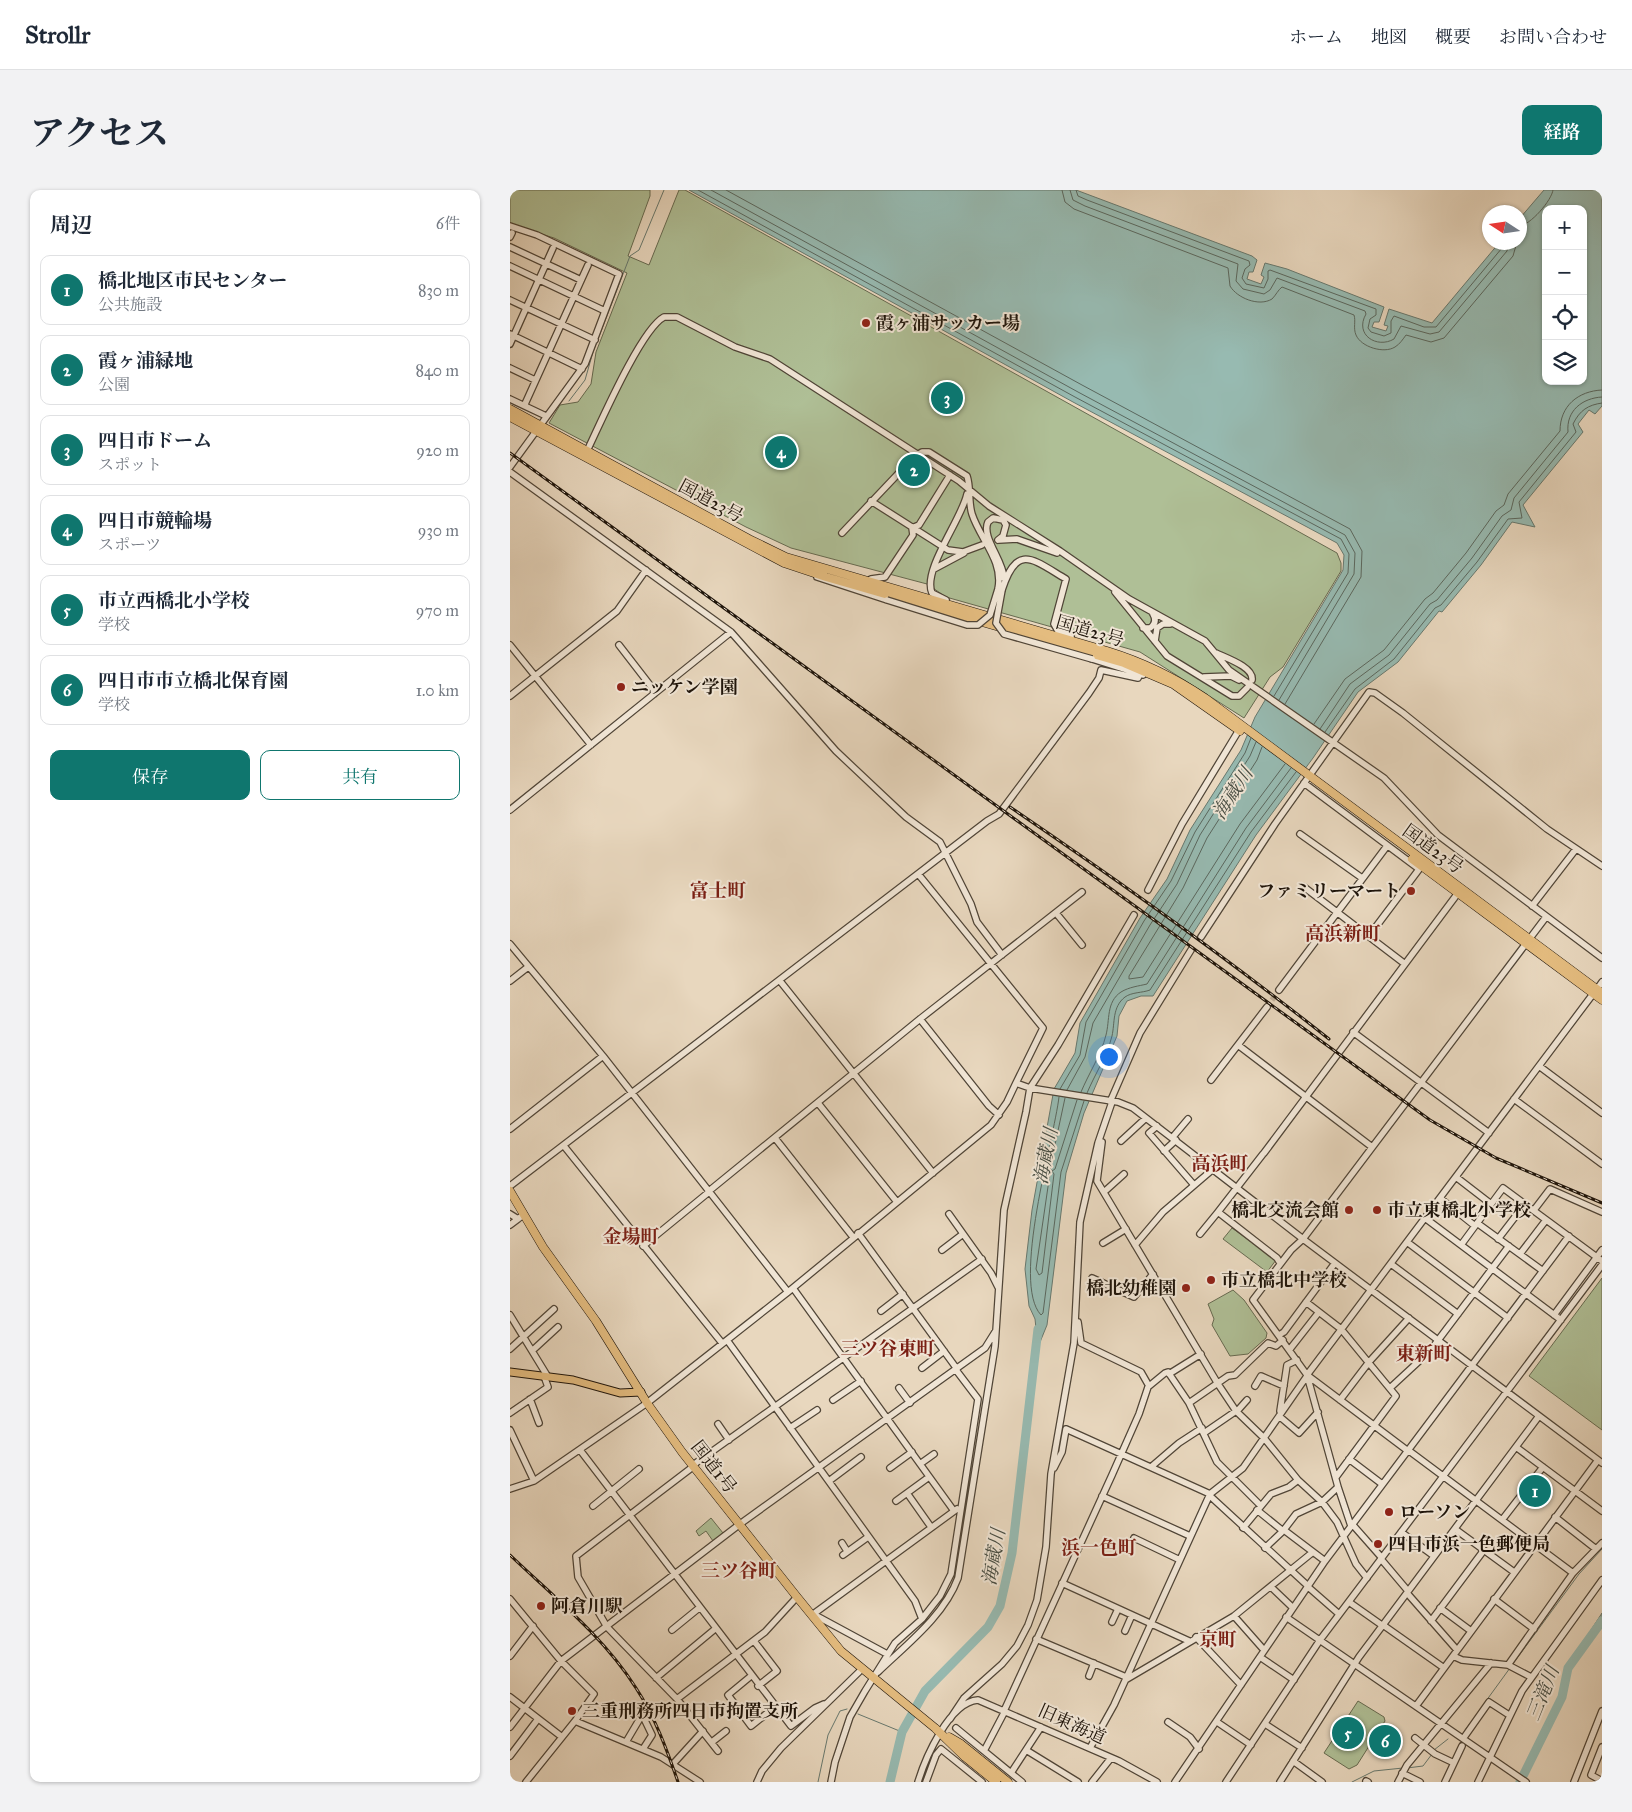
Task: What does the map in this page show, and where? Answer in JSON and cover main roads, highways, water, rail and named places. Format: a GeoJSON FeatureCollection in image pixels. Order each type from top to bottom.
{"type":"FeatureCollection","features":[{"type":"Feature","properties":{"kind":"highway","name":"国道23号"},"geometry":{"type":"LineString","coordinates":[[510,409],[537,428],[784,562],[826,577],[1124,663],[1158,676],[1242,730]]}},
{"type":"Feature","properties":{"kind":"highway","name":"国道23号"},"geometry":{"type":"LineString","coordinates":[[510,417],[587,451],[767,548],[827,570],[1130,658],[1183,683],[1306,778],[1597,992],[1602,1000]]}},
{"type":"Feature","properties":{"kind":"highway","name":"国道23号"},"geometry":{"type":"LineString","coordinates":[[1306,778],[1420,867],[1527,941]]}},
{"type":"Feature","properties":{"kind":"highway","name":"国道1号"},"geometry":{"type":"LineString","coordinates":[[510,1191],[520,1217],[596,1321],[647,1403],[796,1598],[841,1651],[862,1669],[876,1677],[938,1730],[965,1757],[996,1782]]}},
{"type":"Feature","properties":{"kind":"highway","name":"国道1号"},"geometry":{"type":"LineString","coordinates":[[938,1730],[961,1744],[1008,1782]]}},
{"type":"Feature","properties":{"kind":"main road"},"geometry":{"type":"LineString","coordinates":[[510,1372],[573,1380],[620,1392],[641,1392]]}},
{"type":"Feature","properties":{"kind":"water"},"geometry":{"type":"Polygon","coordinates":[[[689,190],[1076,190],[1252,256],[1257,260],[1253,272],[1249,272],[1247,279],[1261,284],[1264,277],[1261,275],[1265,263],[1287,269],[1384,307],[1379,322],[1374,322],[1372,327],[1386,331],[1388,326],[1384,325],[1389,309],[1432,323],[1493,250],[1527,250],[1527,210],[1544,190],[1602,190],[1602,406],[1595,414],[1589,410],[1578,424],[1583,432],[1523,505],[1535,527],[1512,522],[1481,565],[1442,612],[1439,611],[1398,662],[1358,692],[1313,758],[1256,835],[1153,996],[1141,996],[1127,1001],[1119,1016],[1117,1036],[1084,1113],[1066,1173],[1047,1325],[1038,1347],[1035,1319],[1029,1306],[1025,1269],[1032,1210],[1054,1089],[1075,1053],[1080,1023],[1140,918],[1167,879],[1190,830],[1241,750],[1255,717],[1343,570],[1344,555],[1337,543],[1073,402],[689,190]]]}},
{"type":"Feature","properties":{"kind":"water"},"geometry":{"type":"Polygon","coordinates":[[[1602,1613],[1602,1627],[1569,1664],[1602,1613]]]}},
{"type":"Feature","properties":{"kind":"waterway"},"geometry":{"type":"LineString","coordinates":[[569,401],[585,380],[593,352],[630,256],[639,250],[664,190]]}},
{"type":"Feature","properties":{"kind":"waterway","name":"海蔵川"},"geometry":{"type":"LineString","coordinates":[[890,1782],[902,1732],[925,1691],[988,1627],[1000,1606],[1012,1553],[1038,1329]]}},
{"type":"Feature","properties":{"kind":"waterway"},"geometry":{"type":"LineString","coordinates":[[1512,1665],[1579,1574],[1602,1549]]}},
{"type":"Feature","properties":{"kind":"waterway","name":"三滝川"},"geometry":{"type":"LineString","coordinates":[[1520,1782],[1562,1697],[1568,1668],[1602,1621]]}},
{"type":"Feature","properties":{"kind":"waterway"},"geometry":{"type":"LineString","coordinates":[[1486,1701],[1510,1668]]}},
{"type":"Feature","properties":{"kind":"waterway"},"geometry":{"type":"LineString","coordinates":[[818,1782],[828,1735],[840,1711],[847,1709]]}},
{"type":"Feature","properties":{"kind":"waterway"},"geometry":{"type":"LineString","coordinates":[[1465,1730],[1481,1709]]}},
{"type":"Feature","properties":{"kind":"waterway"},"geometry":{"type":"LineString","coordinates":[[858,1714],[902,1732]]}},
{"type":"Feature","properties":{"kind":"waterway"},"geometry":{"type":"LineString","coordinates":[[1434,1750],[1448,1739]]}},
{"type":"Feature","properties":{"kind":"waterway"},"geometry":{"type":"LineString","coordinates":[[1407,1768],[1423,1766],[1432,1754]]}},
{"type":"Feature","properties":{"kind":"waterway"},"geometry":{"type":"LineString","coordinates":[[1352,1782],[1374,1771],[1403,1768]]}},
{"type":"Feature","properties":{"kind":"tunnel"},"geometry":{"type":"LineString","coordinates":[[1267,1007],[1279,990]]}},
{"type":"Feature","properties":{"kind":"railway"},"geometry":{"type":"LineString","coordinates":[[510,453],[1430,1120],[1496,1158],[1602,1203]]}},
{"type":"Feature","properties":{"kind":"railway"},"geometry":{"type":"LineString","coordinates":[[1010,807],[1172,920],[1329,1039]]}},
{"type":"Feature","properties":{"kind":"railway"},"geometry":{"type":"LineString","coordinates":[[510,1555],[593,1634],[623,1669],[643,1699],[655,1722],[678,1782]]}},
{"type":"Feature","properties":{"kind":"place","name":"霞ヶ浦サッカー場"},"geometry":{"type":"Point","coordinates":[866,323]}},
{"type":"Feature","properties":{"kind":"place","name":"四日市ドーム"},"geometry":{"type":"Point","coordinates":[947,398]}},
{"type":"Feature","properties":{"kind":"place","name":"四日市競輪場"},"geometry":{"type":"Point","coordinates":[781,452]}},
{"type":"Feature","properties":{"kind":"place","name":"霞ヶ浦緑地"},"geometry":{"type":"Point","coordinates":[914,470]}},
{"type":"Feature","properties":{"kind":"place","name":"ニッケン学園"},"geometry":{"type":"Point","coordinates":[621,687]}},
{"type":"Feature","properties":{"kind":"place","name":"ファミリーマート"},"geometry":{"type":"Point","coordinates":[1411,891]}},
{"type":"Feature","properties":{"kind":"place","name":"橋北交流会館"},"geometry":{"type":"Point","coordinates":[1349,1210]}},
{"type":"Feature","properties":{"kind":"place","name":"市立東橋北小学校"},"geometry":{"type":"Point","coordinates":[1377,1210]}},
{"type":"Feature","properties":{"kind":"place","name":"市立橋北中学校"},"geometry":{"type":"Point","coordinates":[1211,1280]}},
{"type":"Feature","properties":{"kind":"place","name":"橋北幼稚園"},"geometry":{"type":"Point","coordinates":[1186,1288]}},
{"type":"Feature","properties":{"kind":"place","name":"橋北地区市民センター"},"geometry":{"type":"Point","coordinates":[1535,1491]}},
{"type":"Feature","properties":{"kind":"place","name":"ローソン"},"geometry":{"type":"Point","coordinates":[1389,1512]}},
{"type":"Feature","properties":{"kind":"place","name":"四日市浜一色郵便局"},"geometry":{"type":"Point","coordinates":[1378,1544]}},
{"type":"Feature","properties":{"kind":"place","name":"阿倉川駅"},"geometry":{"type":"Point","coordinates":[541,1606]}},
{"type":"Feature","properties":{"kind":"place","name":"三重刑務所四日市拘置支所"},"geometry":{"type":"Point","coordinates":[572,1711]}},
{"type":"Feature","properties":{"kind":"place","name":"市立西橋北小学校"},"geometry":{"type":"Point","coordinates":[1348,1733]}},
{"type":"Feature","properties":{"kind":"place","name":"四日市市立橋北保育園"},"geometry":{"type":"Point","coordinates":[1385,1741]}},
{"type":"Feature","properties":{"kind":"district","name":"富士町"},"geometry":{"type":"Point","coordinates":[718,890]}},
{"type":"Feature","properties":{"kind":"district","name":"高浜新町"},"geometry":{"type":"Point","coordinates":[1343,933]}},
{"type":"Feature","properties":{"kind":"district","name":"高浜町"},"geometry":{"type":"Point","coordinates":[1220,1163]}},
{"type":"Feature","properties":{"kind":"district","name":"金場町"},"geometry":{"type":"Point","coordinates":[631,1236]}},
{"type":"Feature","properties":{"kind":"district","name":"三ツ谷東町"},"geometry":{"type":"Point","coordinates":[888,1348]}},
{"type":"Feature","properties":{"kind":"district","name":"東新町"},"geometry":{"type":"Point","coordinates":[1424,1353]}},
{"type":"Feature","properties":{"kind":"district","name":"浜一色町"},"geometry":{"type":"Point","coordinates":[1099,1547]}},
{"type":"Feature","properties":{"kind":"district","name":"三ツ谷町"},"geometry":{"type":"Point","coordinates":[739,1570]}},
{"type":"Feature","properties":{"kind":"district","name":"京町"},"geometry":{"type":"Point","coordinates":[1218,1639]}}]}
